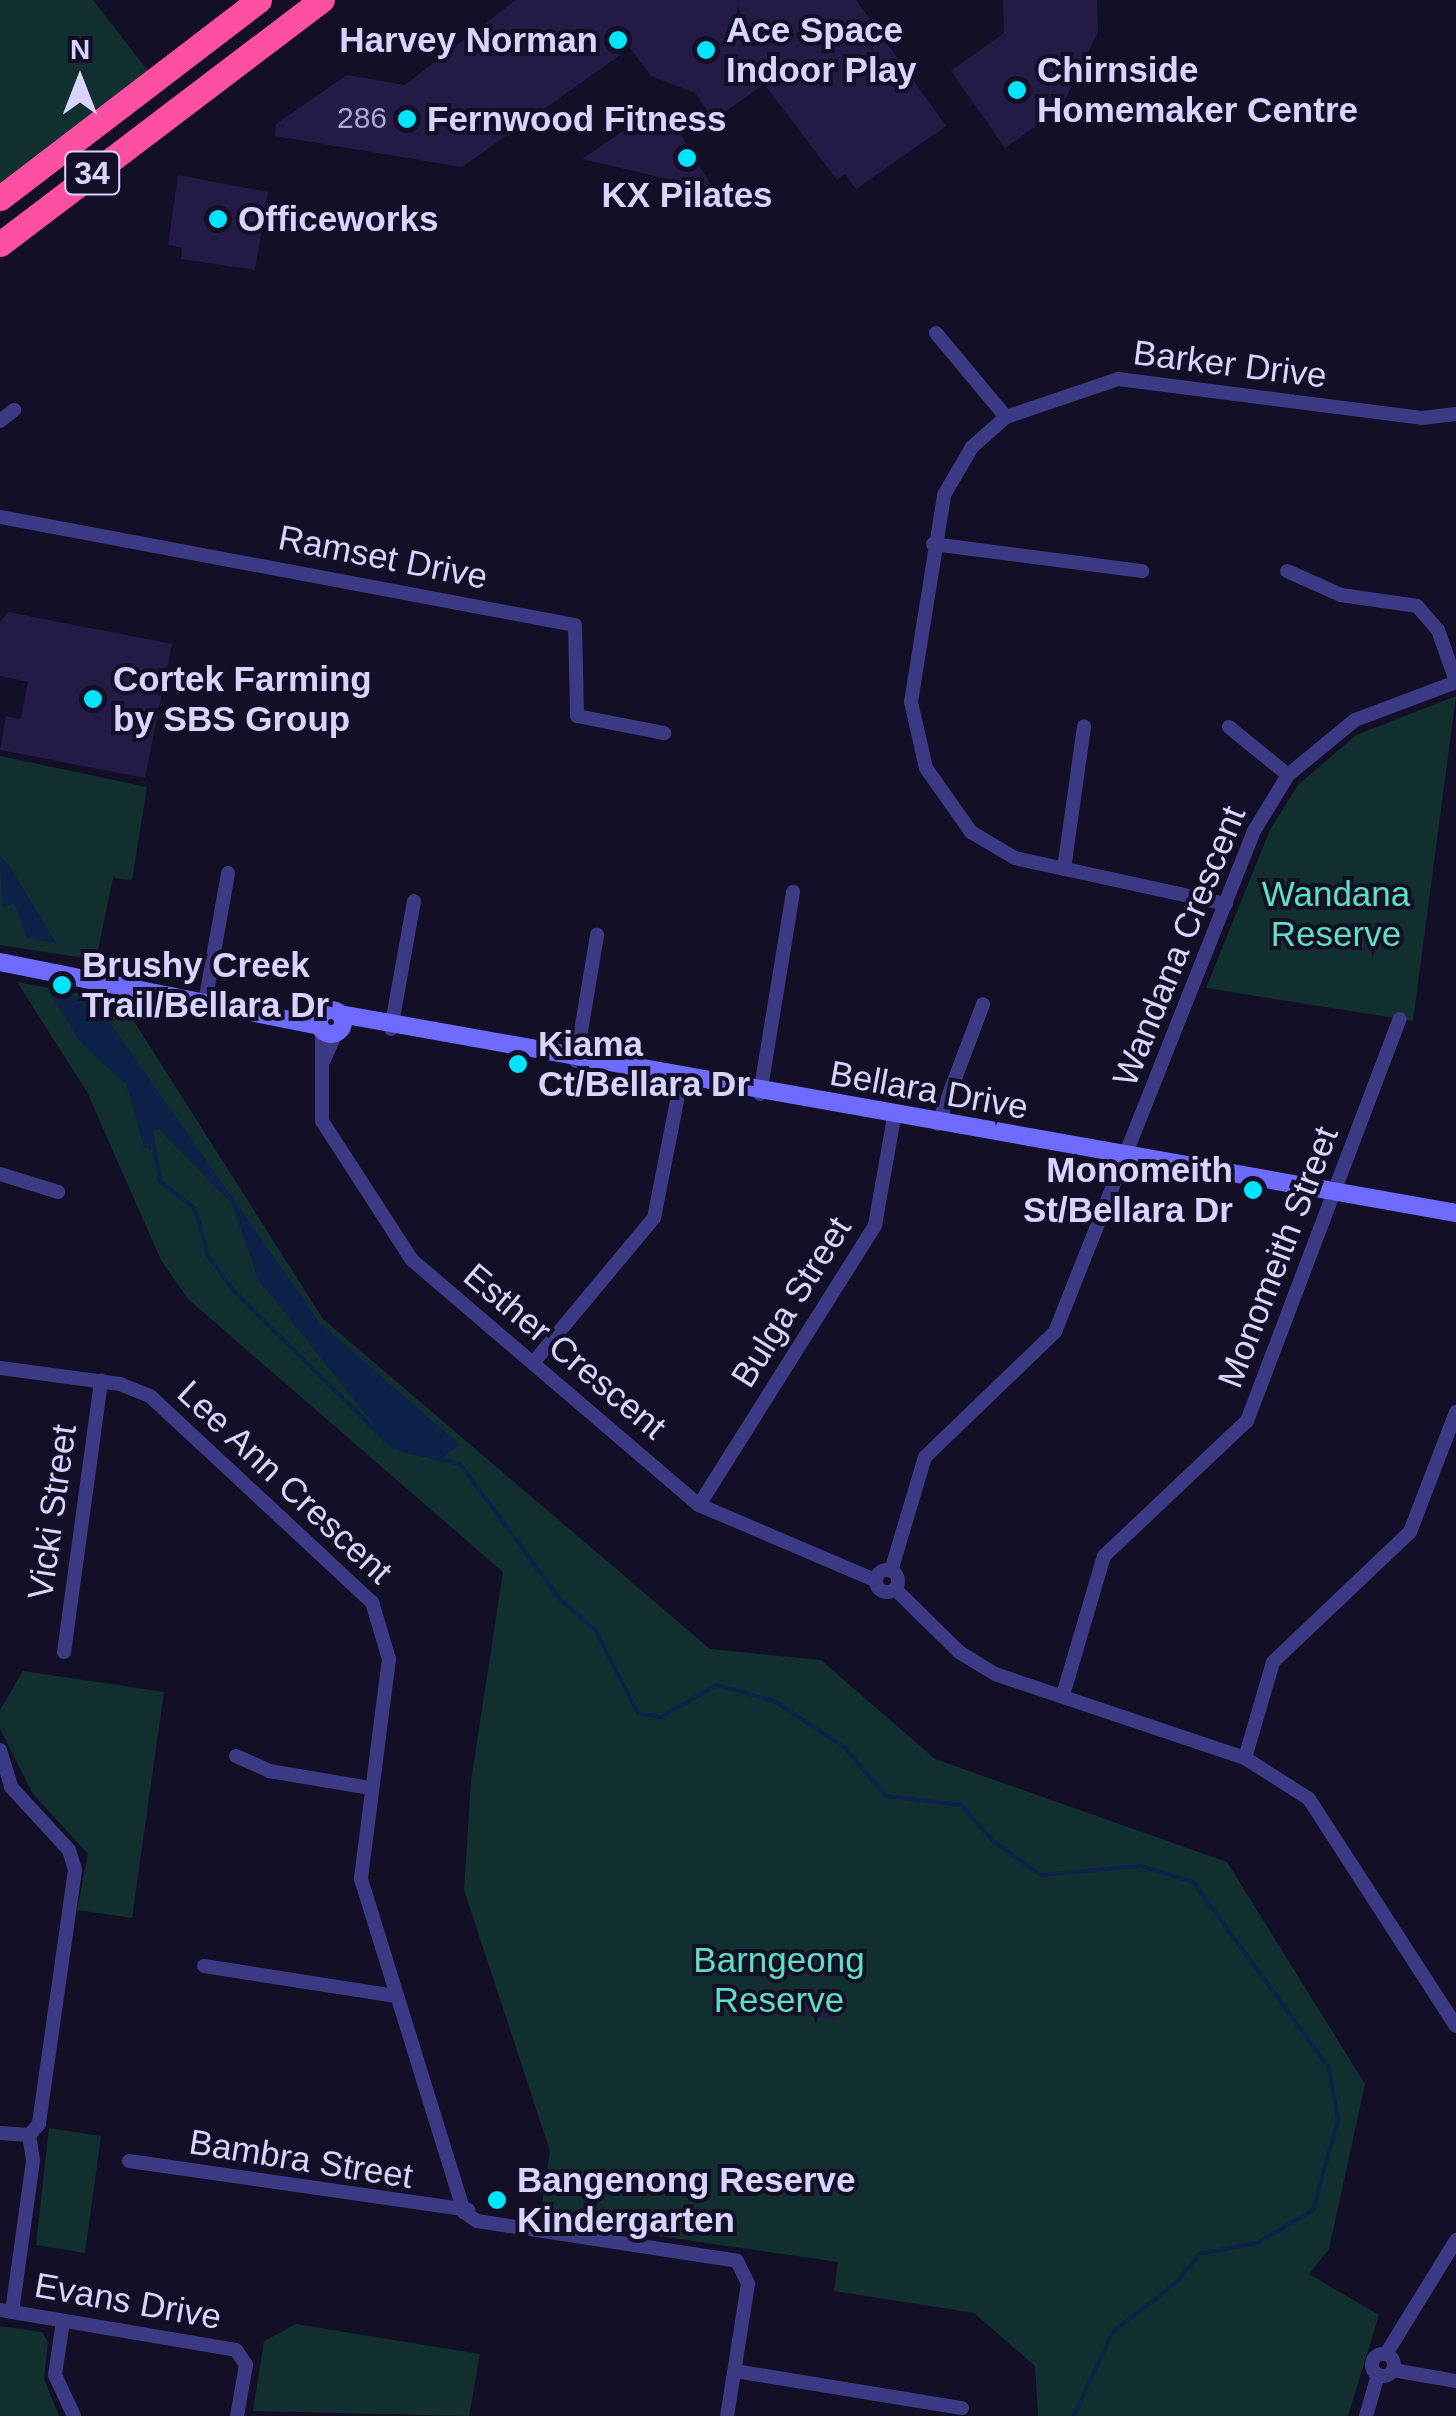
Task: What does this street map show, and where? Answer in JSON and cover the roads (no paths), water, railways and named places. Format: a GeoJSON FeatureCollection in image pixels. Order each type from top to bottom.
{"type":"FeatureCollection","features":[{"type":"Feature","properties":{"kind":"highway","name":"34"},"geometry":{"type":"LineString","coordinates":[[0,198],[258,0]]}},
{"type":"Feature","properties":{"kind":"highway","name":"34"},"geometry":{"type":"LineString","coordinates":[[0,244],[322,0]]}},
{"type":"Feature","properties":{"kind":"main road","name":"Bellara Drive"},"geometry":{"type":"LineString","coordinates":[[0,962],[206,998],[330,1025],[391,1029],[1456,1214]]}},
{"type":"Feature","properties":{"kind":"street"},"geometry":{"type":"LineString","coordinates":[[936,333],[1006,417]]}},
{"type":"Feature","properties":{"kind":"street","name":"Barker Drive"},"geometry":{"type":"LineString","coordinates":[[1226,904],[1015,858],[971,832],[926,768],[911,702],[932,544],[944,495],[972,447],[1006,417],[1118,378],[1422,418],[1456,414]]}},
{"type":"Feature","properties":{"kind":"street"},"geometry":{"type":"LineString","coordinates":[[0,421],[14,410]]}},
{"type":"Feature","properties":{"kind":"street","name":"Ramset Drive"},"geometry":{"type":"LineString","coordinates":[[0,517],[575,625],[576,716],[664,733]]}},
{"type":"Feature","properties":{"kind":"street"},"geometry":{"type":"LineString","coordinates":[[932,544],[1142,572]]}},
{"type":"Feature","properties":{"kind":"street"},"geometry":{"type":"LineString","coordinates":[[1287,572],[1341,596],[1417,606],[1438,630],[1456,681]]}},
{"type":"Feature","properties":{"kind":"street","name":"Wandana Crescent"},"geometry":{"type":"LineString","coordinates":[[891,1571],[925,1457],[1055,1332],[1254,831],[1288,775],[1355,720],[1456,681]]}},
{"type":"Feature","properties":{"kind":"street"},"geometry":{"type":"LineString","coordinates":[[1064,869],[1084,726]]}},
{"type":"Feature","properties":{"kind":"street"},"geometry":{"type":"LineString","coordinates":[[1229,727],[1288,775]]}},
{"type":"Feature","properties":{"kind":"street"},"geometry":{"type":"LineString","coordinates":[[206,998],[228,873]]}},
{"type":"Feature","properties":{"kind":"street"},"geometry":{"type":"LineString","coordinates":[[760,1094],[794,892]]}},
{"type":"Feature","properties":{"kind":"street"},"geometry":{"type":"LineString","coordinates":[[391,1029],[414,901]]}},
{"type":"Feature","properties":{"kind":"street"},"geometry":{"type":"LineString","coordinates":[[576,1061],[597,935]]}},
{"type":"Feature","properties":{"kind":"street"},"geometry":{"type":"LineString","coordinates":[[938,1124],[983,1004]]}},
{"type":"Feature","properties":{"kind":"street","name":"Monomeith Street"},"geometry":{"type":"LineString","coordinates":[[1063,1694],[1104,1556],[1246,1421],[1400,1018]]}},
{"type":"Feature","properties":{"kind":"street","name":"Esther Crescent"},"geometry":{"type":"LineString","coordinates":[[330,1025],[320,1070],[327,1133],[412,1260],[699,1505],[875,1580],[882,1592],[895,1589]]}},
{"type":"Feature","properties":{"kind":"street"},"geometry":{"type":"LineString","coordinates":[[532,1363],[654,1218],[680,1080]]}},
{"type":"Feature","properties":{"kind":"street","name":"Bulga Street"},"geometry":{"type":"LineString","coordinates":[[699,1505],[875,1225],[894,1117]]}},
{"type":"Feature","properties":{"kind":"street"},"geometry":{"type":"LineString","coordinates":[[0,1174],[58,1192]]}},
{"type":"Feature","properties":{"kind":"street","name":"Lee Ann Crescent"},"geometry":{"type":"LineString","coordinates":[[0,1368],[101,1381],[150,1396],[372,1602],[390,1659],[361,1879],[395,1996],[468,2210]]}},
{"type":"Feature","properties":{"kind":"street","name":"Vicki Street"},"geometry":{"type":"LineString","coordinates":[[64,1652],[101,1381]]}},
{"type":"Feature","properties":{"kind":"street"},"geometry":{"type":"LineString","coordinates":[[1245,1758],[1273,1662],[1410,1532],[1456,1412]]}},
{"type":"Feature","properties":{"kind":"street"},"geometry":{"type":"LineString","coordinates":[[875,1580],[891,1571],[895,1589],[959,1652],[996,1674],[1245,1758],[1309,1799],[1456,2026]]}},
{"type":"Feature","properties":{"kind":"street"},"geometry":{"type":"LineString","coordinates":[[0,1750],[5,1786],[69,1850],[76,1870],[39,2124],[29,2135]]}},
{"type":"Feature","properties":{"kind":"street"},"geometry":{"type":"LineString","coordinates":[[236,1756],[269,1771],[371,1788]]}},
{"type":"Feature","properties":{"kind":"street"},"geometry":{"type":"LineString","coordinates":[[204,1966],[395,1996]]}},
{"type":"Feature","properties":{"kind":"street"},"geometry":{"type":"LineString","coordinates":[[0,2133],[29,2135]]}},
{"type":"Feature","properties":{"kind":"street"},"geometry":{"type":"LineString","coordinates":[[6,2311],[34,2160],[29,2135]]}},
{"type":"Feature","properties":{"kind":"street","name":"Bambra Street"},"geometry":{"type":"LineString","coordinates":[[129,2161],[468,2210],[513,2223],[737,2262],[748,2284],[728,2416]]}},
{"type":"Feature","properties":{"kind":"street"},"geometry":{"type":"LineString","coordinates":[[1366,2416],[1378,2375],[1373,2359],[1386,2354],[1456,2240]]}},
{"type":"Feature","properties":{"kind":"street","name":"Evans Drive"},"geometry":{"type":"LineString","coordinates":[[6,2311],[236,2350],[246,2365],[238,2416]]}},
{"type":"Feature","properties":{"kind":"street"},"geometry":{"type":"LineString","coordinates":[[63,2321],[55,2375],[74,2416]]}},
{"type":"Feature","properties":{"kind":"street"},"geometry":{"type":"LineString","coordinates":[[1386,2354],[1393,2370]]}},
{"type":"Feature","properties":{"kind":"street"},"geometry":{"type":"LineString","coordinates":[[734,2370],[962,2408]]}},
{"type":"Feature","properties":{"kind":"street"},"geometry":{"type":"LineString","coordinates":[[1378,2375],[1393,2370],[1456,2381]]}},
{"type":"Feature","properties":{"kind":"water"},"geometry":{"type":"Polygon","coordinates":[[[0,856],[57,944],[27,938],[14,903],[2,908],[0,856]]]}},
{"type":"Feature","properties":{"kind":"water"},"geometry":{"type":"Polygon","coordinates":[[[50,993],[94,1000],[320,1323],[460,1445],[443,1457],[392,1448],[258,1279],[232,1204],[159,1129],[151,1132],[151,1150],[144,1147],[126,1084],[80,1042],[50,993]]]}},
{"type":"Feature","properties":{"kind":"waterway"},"geometry":{"type":"LineString","coordinates":[[151,1131],[160,1181],[195,1209],[208,1255],[232,1289],[387,1442]]}},
{"type":"Feature","properties":{"kind":"waterway"},"geometry":{"type":"LineString","coordinates":[[400,1449],[460,1464],[559,1598],[596,1631],[638,1713],[661,1717],[717,1685],[774,1701],[845,1748],[886,1796],[961,1805],[993,1841],[1041,1875],[1141,1866],[1193,1882],[1329,2068],[1338,2120],[1313,2210],[1257,2243],[1199,2254],[1178,2281],[1112,2333],[1074,2416]]}},
{"type":"Feature","properties":{"kind":"place","name":"Harvey Norman"},"geometry":{"type":"Point","coordinates":[618,40]}},
{"type":"Feature","properties":{"kind":"place","name":"Ace Space Indoor Play"},"geometry":{"type":"Point","coordinates":[706,50]}},
{"type":"Feature","properties":{"kind":"place","name":"Chirnside Homemaker Centre"},"geometry":{"type":"Point","coordinates":[1017,90]}},
{"type":"Feature","properties":{"kind":"place","name":"Fernwood Fitness"},"geometry":{"type":"Point","coordinates":[407,119]}},
{"type":"Feature","properties":{"kind":"place","name":"KX Pilates"},"geometry":{"type":"Point","coordinates":[687,158]}},
{"type":"Feature","properties":{"kind":"place","name":"Officeworks"},"geometry":{"type":"Point","coordinates":[218,219]}},
{"type":"Feature","properties":{"kind":"place","name":"Cortek Farming by SBS Group"},"geometry":{"type":"Point","coordinates":[93,699]}},
{"type":"Feature","properties":{"kind":"place","name":"Brushy Creek Trail/Bellara Dr"},"geometry":{"type":"Point","coordinates":[62,985]}},
{"type":"Feature","properties":{"kind":"place","name":"Kiama Ct/Bellara Dr"},"geometry":{"type":"Point","coordinates":[518,1064]}},
{"type":"Feature","properties":{"kind":"place","name":"Monomeith St/Bellara Dr"},"geometry":{"type":"Point","coordinates":[1253,1190]}},
{"type":"Feature","properties":{"kind":"place","name":"Bangenong Reserve Kindergarten"},"geometry":{"type":"Point","coordinates":[497,2200]}},
{"type":"Feature","properties":{"kind":"park label","name":"Wandana Reserve"},"geometry":{"type":"Point","coordinates":[1336,914]}},
{"type":"Feature","properties":{"kind":"park label","name":"Barngeong Reserve"},"geometry":{"type":"Point","coordinates":[779,1980]}}]}
